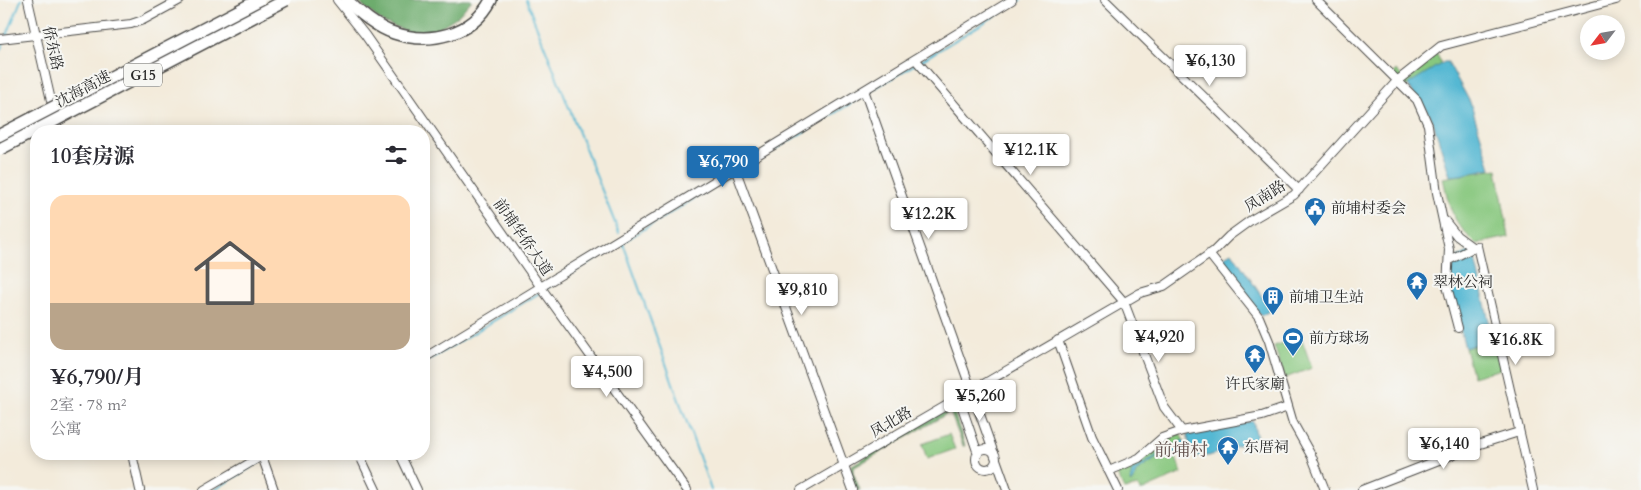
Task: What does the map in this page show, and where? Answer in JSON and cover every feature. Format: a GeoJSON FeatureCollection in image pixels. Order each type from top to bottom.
{"type":"FeatureCollection","features":[{"type":"Feature","properties":{"kind":"highway","name":"沈海高速"},"geometry":{"type":"LineString","coordinates":[[0,135],[259,0]]}},
{"type":"Feature","properties":{"kind":"highway","name":"沈海高速"},"geometry":{"type":"LineString","coordinates":[[46,125],[286,0]]}},
{"type":"Feature","properties":{"kind":"highway"},"geometry":{"type":"LineString","coordinates":[[347,0],[359,12],[392,33],[413,38],[441,37],[464,29],[478,17],[491,0]]}},
{"type":"Feature","properties":{"kind":"highway","name":"沈海高速"},"geometry":{"type":"LineString","coordinates":[[0,149],[30,133]]}},
{"type":"Feature","properties":{"kind":"street","name":"侨东路"},"geometry":{"type":"LineString","coordinates":[[28,0],[57,125]]}},
{"type":"Feature","properties":{"kind":"street"},"geometry":{"type":"LineString","coordinates":[[3,39],[131,24],[143,20],[180,0]]}},
{"type":"Feature","properties":{"kind":"street","name":"前埔华侨大道"},"geometry":{"type":"LineString","coordinates":[[337,0],[365,35],[428,125]]}},
{"type":"Feature","properties":{"kind":"street"},"geometry":{"type":"LineString","coordinates":[[430,354],[542,289],[865,93],[1012,0]]}},
{"type":"Feature","properties":{"kind":"street"},"geometry":{"type":"LineString","coordinates":[[1105,0],[1299,190]]}},
{"type":"Feature","properties":{"kind":"street"},"geometry":{"type":"LineString","coordinates":[[1316,0],[1417,100],[1428,125],[1437,193],[1449,249],[1447,286],[1458,328]]}},
{"type":"Feature","properties":{"kind":"street","name":"凤南路"},"geometry":{"type":"LineString","coordinates":[[1124,302],[1140,293],[1164,286],[1209,254],[1251,220],[1294,195],[1397,81],[1441,46],[1616,0]]}},
{"type":"Feature","properties":{"kind":"street"},"geometry":{"type":"LineString","coordinates":[[917,61],[1124,302],[1164,407],[1182,432]]}},
{"type":"Feature","properties":{"kind":"street"},"geometry":{"type":"LineString","coordinates":[[865,93],[1007,490]]}},
{"type":"Feature","properties":{"kind":"street","name":"前埔华侨大道"},"geometry":{"type":"LineString","coordinates":[[430,128],[542,289],[687,490]]}},
{"type":"Feature","properties":{"kind":"street"},"geometry":{"type":"LineString","coordinates":[[736,171],[853,490]]}},
{"type":"Feature","properties":{"kind":"street"},"geometry":{"type":"LineString","coordinates":[[1441,213],[1452,231],[1472,247]]}},
{"type":"Feature","properties":{"kind":"street"},"geometry":{"type":"LineString","coordinates":[[1449,260],[1476,246],[1533,490]]}},
{"type":"Feature","properties":{"kind":"street"},"geometry":{"type":"LineString","coordinates":[[1209,254],[1260,317],[1293,423],[1312,457],[1325,490]]}},
{"type":"Feature","properties":{"kind":"street","name":"凤北路"},"geometry":{"type":"LineString","coordinates":[[801,490],[1124,302]]}},
{"type":"Feature","properties":{"kind":"street"},"geometry":{"type":"LineString","coordinates":[[1058,340],[1092,437],[1118,490]]}},
{"type":"Feature","properties":{"kind":"street"},"geometry":{"type":"LineString","coordinates":[[959,398],[978,454],[976,458],[978,464],[985,469],[989,469],[994,465],[995,456]]}},
{"type":"Feature","properties":{"kind":"street"},"geometry":{"type":"LineString","coordinates":[[1109,471],[1139,458],[1162,438],[1182,432],[1262,416],[1288,407]]}},
{"type":"Feature","properties":{"kind":"street"},"geometry":{"type":"LineString","coordinates":[[1362,490],[1519,432]]}},
{"type":"Feature","properties":{"kind":"street"},"geometry":{"type":"LineString","coordinates":[[978,454],[988,450],[995,456]]}},
{"type":"Feature","properties":{"kind":"street"},"geometry":{"type":"LineString","coordinates":[[133,460],[140,490]]}},
{"type":"Feature","properties":{"kind":"street"},"geometry":{"type":"LineString","coordinates":[[204,490],[258,460]]}},
{"type":"Feature","properties":{"kind":"street"},"geometry":{"type":"LineString","coordinates":[[264,460],[274,490]]}},
{"type":"Feature","properties":{"kind":"street"},"geometry":{"type":"LineString","coordinates":[[362,460],[376,490]]}},
{"type":"Feature","properties":{"kind":"street"},"geometry":{"type":"LineString","coordinates":[[403,460],[417,490]]}},
{"type":"Feature","properties":{"kind":"green space"},"geometry":{"type":"Polygon","coordinates":[[[356,0],[472,0],[458,16],[434,31],[415,34],[382,22],[356,0]]]}},
{"type":"Feature","properties":{"kind":"green space"},"geometry":{"type":"Polygon","coordinates":[[[1437,53],[1441,64],[1405,87],[1391,75],[1396,70],[1405,79],[1437,53]]]}},
{"type":"Feature","properties":{"kind":"green space"},"geometry":{"type":"Polygon","coordinates":[[[1497,169],[1509,237],[1476,244],[1453,214],[1443,178],[1497,169]]]}},
{"type":"Feature","properties":{"kind":"green space","name":"前方球场"},"geometry":{"type":"Polygon","coordinates":[[[1301,337],[1312,368],[1285,378],[1274,346],[1301,337]]]}},
{"type":"Feature","properties":{"kind":"green space"},"geometry":{"type":"Polygon","coordinates":[[[1493,340],[1501,369],[1473,377],[1465,348],[1493,340]]]}},
{"type":"Feature","properties":{"kind":"green space"},"geometry":{"type":"Polygon","coordinates":[[[952,406],[965,446],[963,446],[950,412],[853,468],[860,490],[856,490],[849,472],[852,465],[952,406]]]}},
{"type":"Feature","properties":{"kind":"green space"},"geometry":{"type":"Polygon","coordinates":[[[1180,433],[1187,448],[1174,453],[1182,473],[1143,490],[1140,490],[1138,486],[1124,489],[1116,472],[1135,463],[1165,441],[1180,433]]]}},
{"type":"Feature","properties":{"kind":"green space"},"geometry":{"type":"Polygon","coordinates":[[[949,434],[955,449],[927,459],[922,444],[949,434]]]}},
{"type":"Feature","properties":{"kind":"water"},"geometry":{"type":"Polygon","coordinates":[[[1444,62],[1448,62],[1470,102],[1491,168],[1450,176],[1432,119],[1422,103],[1412,93],[1408,84],[1444,62]]]}},
{"type":"Feature","properties":{"kind":"water"},"geometry":{"type":"Polygon","coordinates":[[[1470,251],[1474,255],[1493,339],[1465,348],[1449,286],[1451,261],[1470,251]]]}},
{"type":"Feature","properties":{"kind":"water"},"geometry":{"type":"Polygon","coordinates":[[[1232,252],[1271,310],[1261,316],[1219,261],[1232,252]]]}},
{"type":"Feature","properties":{"kind":"water"},"geometry":{"type":"Polygon","coordinates":[[[1253,421],[1257,438],[1209,456],[1196,456],[1189,443],[1187,434],[1191,432],[1253,421]]]}},
{"type":"Feature","properties":{"kind":"water"},"geometry":{"type":"Polygon","coordinates":[[[1184,440],[1187,448],[1174,453],[1167,451],[1136,472],[1134,480],[1130,482],[1132,471],[1164,450],[1184,440]]]}},
{"type":"Feature","properties":{"kind":"waterway"},"geometry":{"type":"LineString","coordinates":[[7,35],[21,0]]}},
{"type":"Feature","properties":{"kind":"waterway"},"geometry":{"type":"LineString","coordinates":[[526,0],[619,233]]}},
{"type":"Feature","properties":{"kind":"waterway"},"geometry":{"type":"LineString","coordinates":[[921,61],[1021,0]]}},
{"type":"Feature","properties":{"kind":"waterway"},"geometry":{"type":"LineString","coordinates":[[0,51],[4,41]]}},
{"type":"Feature","properties":{"kind":"waterway"},"geometry":{"type":"LineString","coordinates":[[867,93],[917,63]]}},
{"type":"Feature","properties":{"kind":"waterway"},"geometry":{"type":"LineString","coordinates":[[739,171],[863,96]]}},
{"type":"Feature","properties":{"kind":"waterway"},"geometry":{"type":"LineString","coordinates":[[545,289],[735,174]]}},
{"type":"Feature","properties":{"kind":"waterway"},"geometry":{"type":"LineString","coordinates":[[623,243],[711,490]]}},
{"type":"Feature","properties":{"kind":"waterway"},"geometry":{"type":"LineString","coordinates":[[430,359],[541,292]]}},
{"type":"Feature","properties":{"kind":"waterway"},"geometry":{"type":"LineString","coordinates":[[214,490],[261,461]]}},
{"type":"Feature","properties":{"kind":"place","name":"前埔村委会"},"geometry":{"type":"Point","coordinates":[1315,227]}},
{"type":"Feature","properties":{"kind":"place","name":"翠林公祠"},"geometry":{"type":"Point","coordinates":[1417,301]}},
{"type":"Feature","properties":{"kind":"place","name":"前埔卫生站"},"geometry":{"type":"Point","coordinates":[1273,316]}},
{"type":"Feature","properties":{"kind":"place","name":"前方球场"},"geometry":{"type":"Point","coordinates":[1293,357]}},
{"type":"Feature","properties":{"kind":"place","name":"许氏家廟"},"geometry":{"type":"Point","coordinates":[1255,374]}},
{"type":"Feature","properties":{"kind":"place","name":"东厝祠"},"geometry":{"type":"Point","coordinates":[1228,466]}},
{"type":"Feature","properties":{"kind":"district","name":"前埔村"},"geometry":{"type":"Point","coordinates":[1181,450]}}]}
